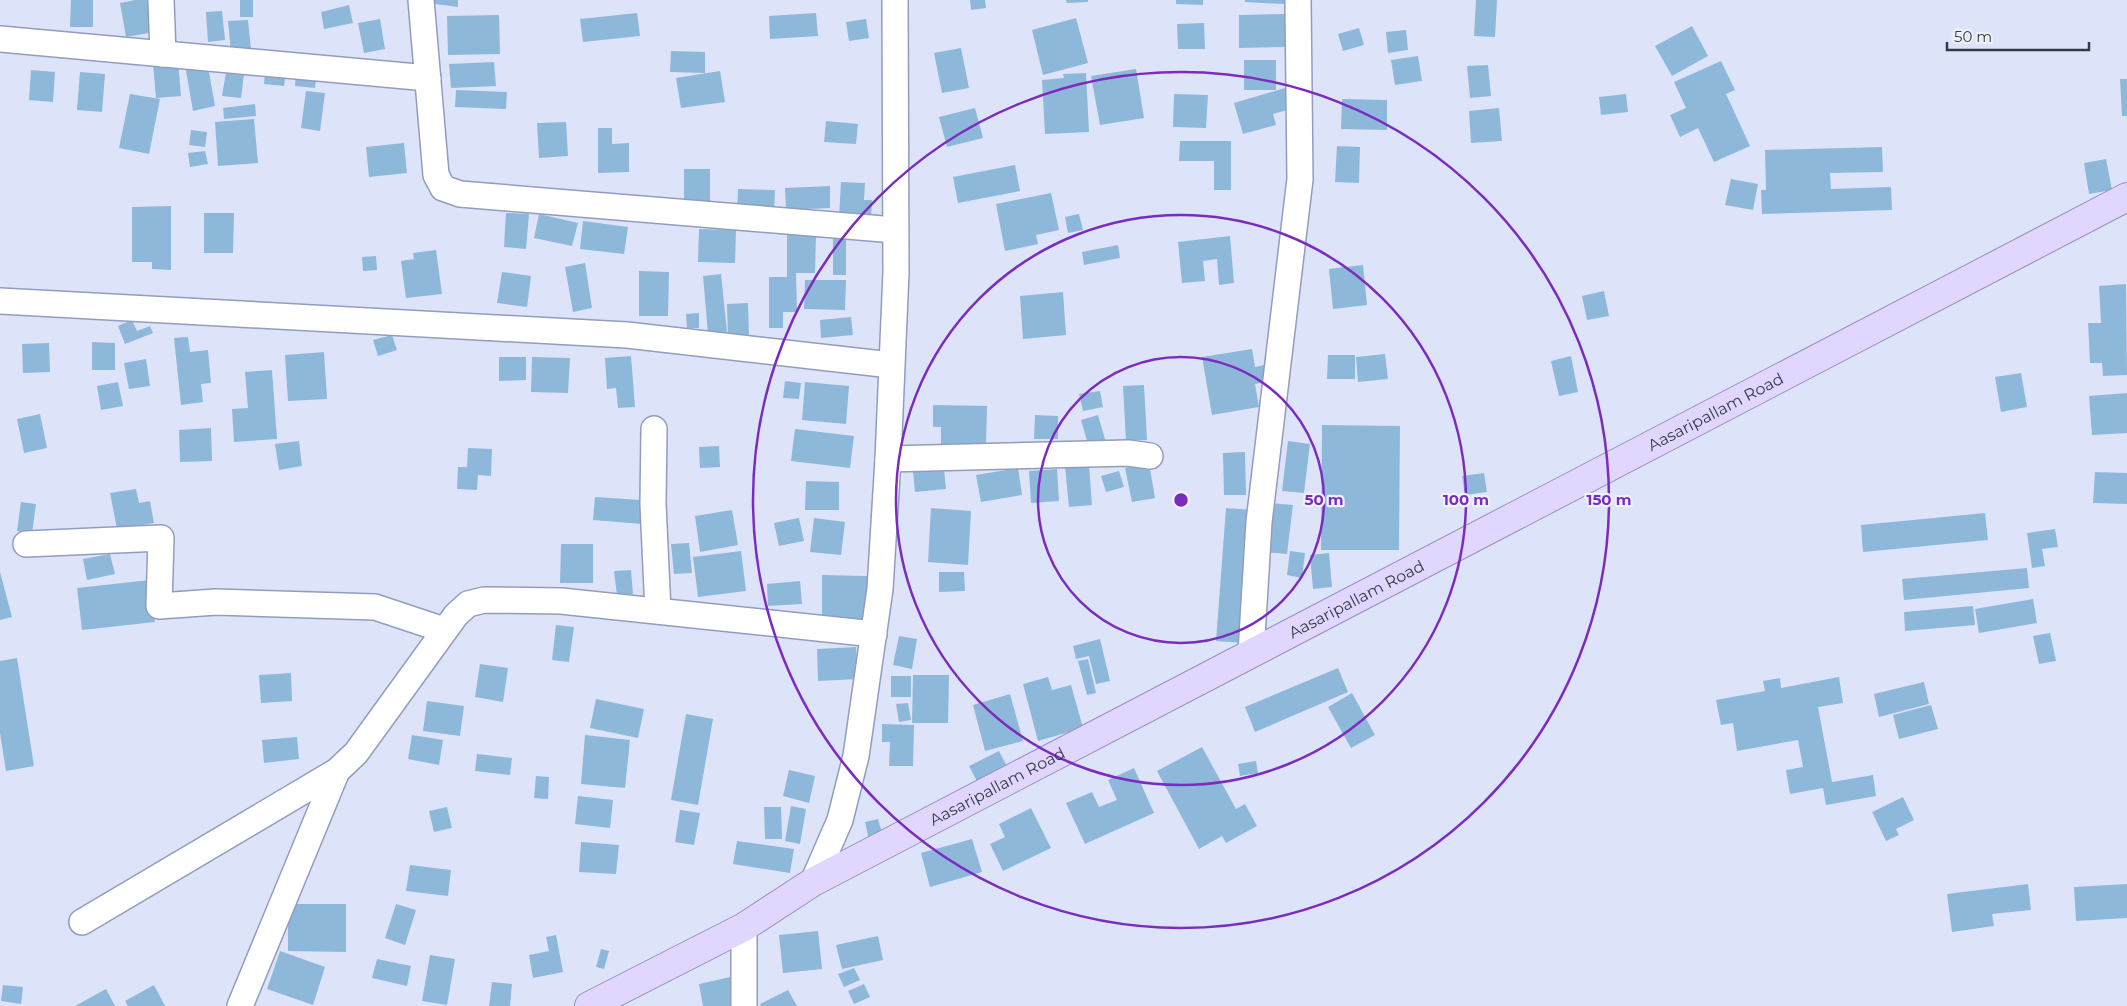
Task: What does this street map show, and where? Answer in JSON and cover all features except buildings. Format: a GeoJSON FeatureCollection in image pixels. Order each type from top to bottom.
{"type":"FeatureCollection","features":[{"type":"Feature","properties":{"kind":"main road","name":"Aasaripallam Road"},"geometry":{"type":"LineString","coordinates":[[589,1006],[744,927],[812,882],[2127,197]]}},
{"type":"Feature","properties":{"kind":"street"},"geometry":{"type":"LineString","coordinates":[[162,0],[163,54]]}},
{"type":"Feature","properties":{"kind":"street"},"geometry":{"type":"LineString","coordinates":[[421,0],[436,175],[443,188],[460,194],[895,230]]}},
{"type":"Feature","properties":{"kind":"street"},"geometry":{"type":"LineString","coordinates":[[812,882],[840,820],[852,774],[880,589],[896,272],[896,0]]}},
{"type":"Feature","properties":{"kind":"street"},"geometry":{"type":"LineString","coordinates":[[1251,653],[1258,522],[1300,178],[1298,0]]}},
{"type":"Feature","properties":{"kind":"street"},"geometry":{"type":"LineString","coordinates":[[0,39],[428,78]]}},
{"type":"Feature","properties":{"kind":"street"},"geometry":{"type":"LineString","coordinates":[[0,301],[627,335],[891,365]]}},
{"type":"Feature","properties":{"kind":"street"},"geometry":{"type":"LineString","coordinates":[[654,429],[653,504],[658,611]]}},
{"type":"Feature","properties":{"kind":"street"},"geometry":{"type":"LineString","coordinates":[[888,459],[1128,453],[1150,456]]}},
{"type":"Feature","properties":{"kind":"street"},"geometry":{"type":"LineString","coordinates":[[26,544],[161,538],[159,606],[216,602],[375,607],[444,630]]}},
{"type":"Feature","properties":{"kind":"street"},"geometry":{"type":"LineString","coordinates":[[82,922],[337,771],[356,753],[444,630],[468,604],[484,600],[561,601],[874,634]]}},
{"type":"Feature","properties":{"kind":"street"},"geometry":{"type":"LineString","coordinates":[[240,1006],[337,771]]}},
{"type":"Feature","properties":{"kind":"street"},"geometry":{"type":"LineString","coordinates":[[744,927],[744,1006]]}}]}
